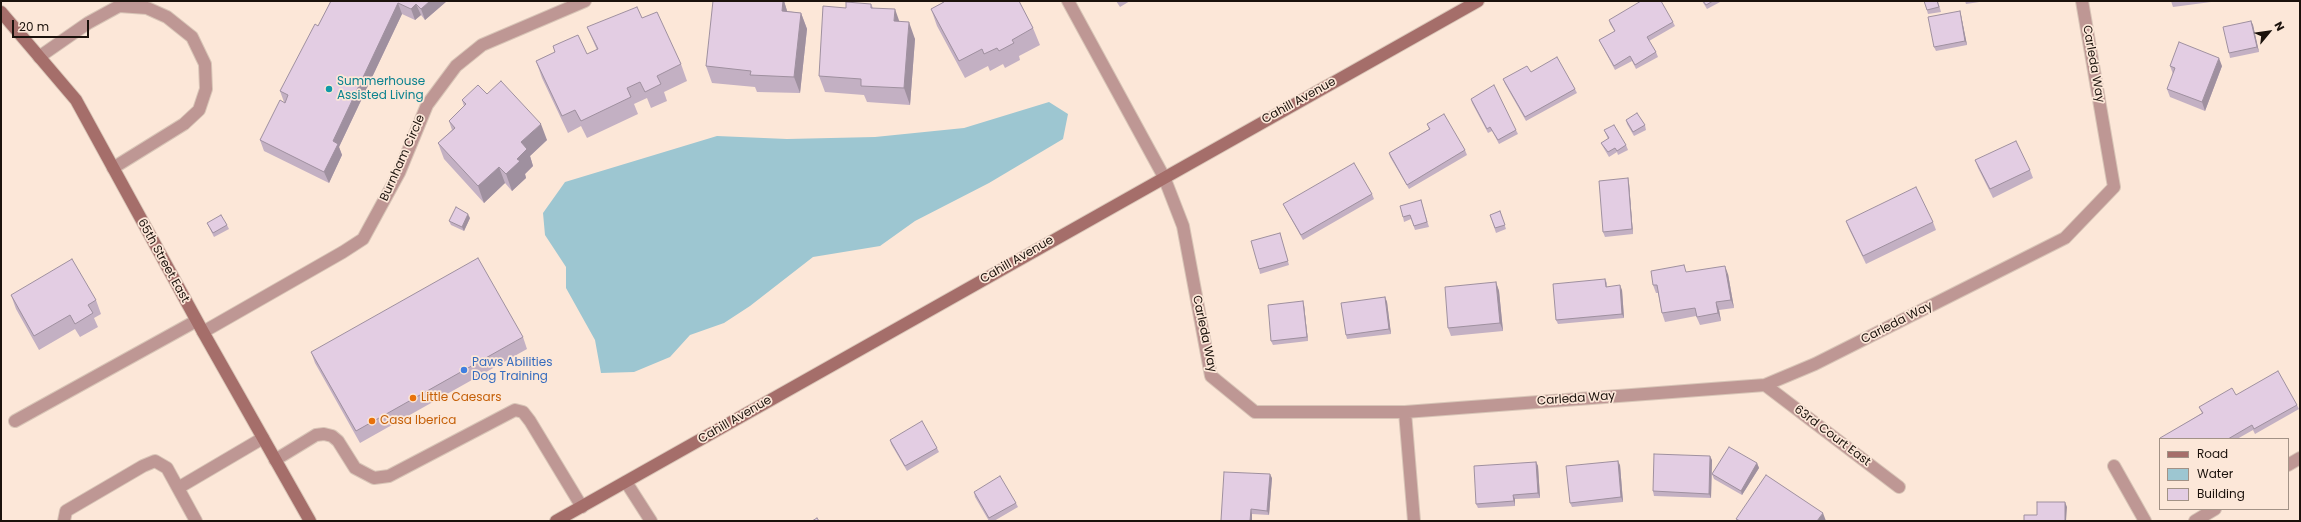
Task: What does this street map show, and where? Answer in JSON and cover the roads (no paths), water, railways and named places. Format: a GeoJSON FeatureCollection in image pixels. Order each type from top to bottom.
{"type":"FeatureCollection","features":[{"type":"Feature","properties":{"kind":"street","name":"Burnham Circle"},"geometry":{"type":"LineString","coordinates":[[203,332],[363,239],[399,173],[427,105],[456,66],[482,45],[585,1]]}},
{"type":"Feature","properties":{"kind":"street","name":"Carleda Way"},"geometry":{"type":"LineString","coordinates":[[1068,1],[1164,177],[1183,226],[1211,376],[1255,412],[1405,412],[1765,385],[1815,364],[2065,238],[2114,188],[2082,1]]}},
{"type":"Feature","properties":{"kind":"street","name":"Cahill Avenue"},"geometry":{"type":"LineString","coordinates":[[563,519],[1164,177],[1478,1]]}},
{"type":"Feature","properties":{"kind":"street"},"geometry":{"type":"LineString","coordinates":[[39,57],[88,23],[119,6],[147,8],[167,17],[192,37],[205,64],[206,89],[199,110],[184,124],[113,168]]}},
{"type":"Feature","properties":{"kind":"street","name":"65th Street East"},"geometry":{"type":"LineString","coordinates":[[1,12],[76,100],[196,321],[310,521]]}},
{"type":"Feature","properties":{"kind":"street"},"geometry":{"type":"LineString","coordinates":[[15,421],[196,321]]}},
{"type":"Feature","properties":{"kind":"street","name":"63rd Court East"},"geometry":{"type":"LineString","coordinates":[[1765,385],[1899,487]]}},
{"type":"Feature","properties":{"kind":"street"},"geometry":{"type":"LineString","coordinates":[[275,460],[316,435],[324,434],[332,436],[338,441],[355,468],[374,478],[388,476],[514,410],[523,412],[530,421],[582,507]]}},
{"type":"Feature","properties":{"kind":"street"},"geometry":{"type":"LineString","coordinates":[[1405,412],[1414,521]]}},
{"type":"Feature","properties":{"kind":"street"},"geometry":{"type":"LineString","coordinates":[[178,488],[263,438]]}},
{"type":"Feature","properties":{"kind":"street"},"geometry":{"type":"LineString","coordinates":[[2289,464],[2300,458]]}},
{"type":"Feature","properties":{"kind":"street"},"geometry":{"type":"LineString","coordinates":[[65,516],[143,466],[155,462],[167,468],[196,521]]}},
{"type":"Feature","properties":{"kind":"street"},"geometry":{"type":"LineString","coordinates":[[2114,466],[2145,521]]}},
{"type":"Feature","properties":{"kind":"street"},"geometry":{"type":"LineString","coordinates":[[626,482],[651,521]]}},
{"type":"Feature","properties":{"kind":"street"},"geometry":{"type":"LineString","coordinates":[[2195,521],[2213,510]]}},
{"type":"Feature","properties":{"kind":"water"},"geometry":{"type":"Polygon","coordinates":[[[1049,102],[1068,114],[1063,139],[989,183],[915,221],[880,246],[813,257],[750,306],[724,323],[690,335],[670,357],[634,372],[601,373],[595,340],[566,288],[566,267],[545,235],[543,213],[565,182],[717,136],[787,139],[875,137],[964,128],[1049,102]]]}},
{"type":"Feature","properties":{"kind":"place","name":"Summerhouse Assisted Living"},"geometry":{"type":"Point","coordinates":[329,89]}},
{"type":"Feature","properties":{"kind":"place","name":"Paws Abilities Dog Training"},"geometry":{"type":"Point","coordinates":[464,370]}},
{"type":"Feature","properties":{"kind":"place","name":"Little Caesars"},"geometry":{"type":"Point","coordinates":[413,398]}},
{"type":"Feature","properties":{"kind":"place","name":"Casa Iberica"},"geometry":{"type":"Point","coordinates":[372,421]}}]}
